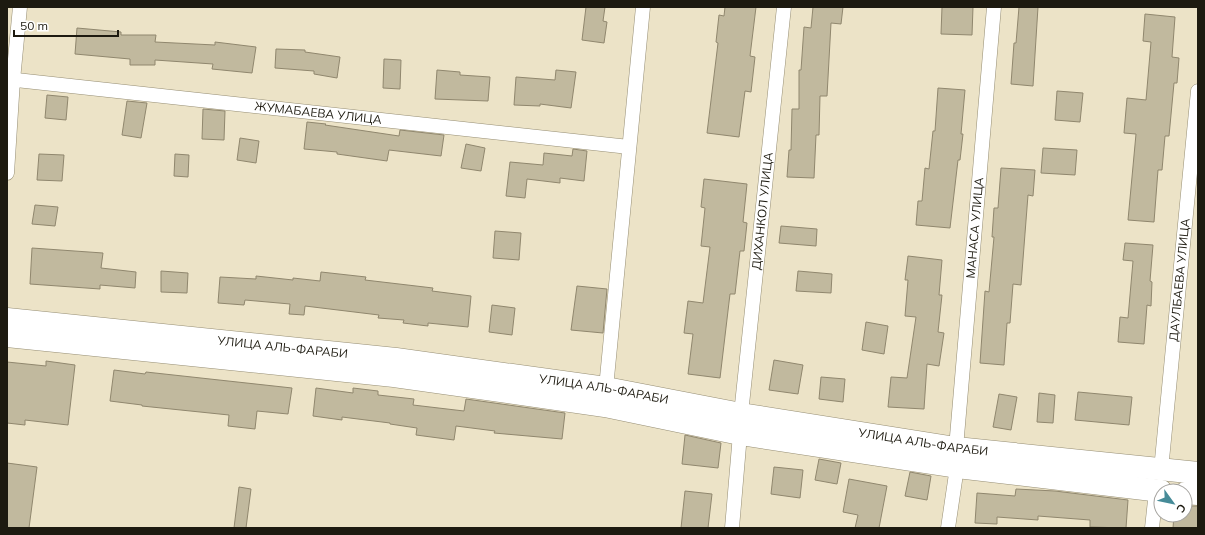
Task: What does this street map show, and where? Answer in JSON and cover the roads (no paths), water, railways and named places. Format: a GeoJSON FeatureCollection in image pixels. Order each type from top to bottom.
{"type":"FeatureCollection","features":[{"type":"Feature","properties":{"kind":"main road","name":"УЛИЦА АЛЬ-ФАРАБИ"},"geometry":{"type":"LineString","coordinates":[[7,319],[396,359],[606,388],[740,424]]}},
{"type":"Feature","properties":{"kind":"main road","name":"УЛИЦА АЛЬ-ФАРАБИ"},"geometry":{"type":"LineString","coordinates":[[7,336],[394,376],[740,424],[957,458],[1153,483]]}},
{"type":"Feature","properties":{"kind":"main road","name":"УЛИЦА АЛЬ-ФАРАБИ"},"geometry":{"type":"LineString","coordinates":[[1163,483],[1198,473]]}},
{"type":"Feature","properties":{"kind":"street"},"geometry":{"type":"LineString","coordinates":[[7,173],[10,79],[20,7]]}},
{"type":"Feature","properties":{"kind":"street"},"geometry":{"type":"LineString","coordinates":[[606,388],[643,7]]}},
{"type":"Feature","properties":{"kind":"street","name":"ДИХАНКОЛ УЛИЦА"},"geometry":{"type":"LineString","coordinates":[[732,528],[740,424],[784,7]]}},
{"type":"Feature","properties":{"kind":"street","name":"МАНАСА УЛИЦА"},"geometry":{"type":"LineString","coordinates":[[948,528],[957,458],[994,7]]}},
{"type":"Feature","properties":{"kind":"street","name":"ЖУМАБАЕВА УЛИЦА"},"geometry":{"type":"LineString","coordinates":[[10,79],[629,147]]}},
{"type":"Feature","properties":{"kind":"street","name":"ДАУЛБАЕВА УЛИЦА"},"geometry":{"type":"LineString","coordinates":[[1159,483],[1198,90]]}}]}
